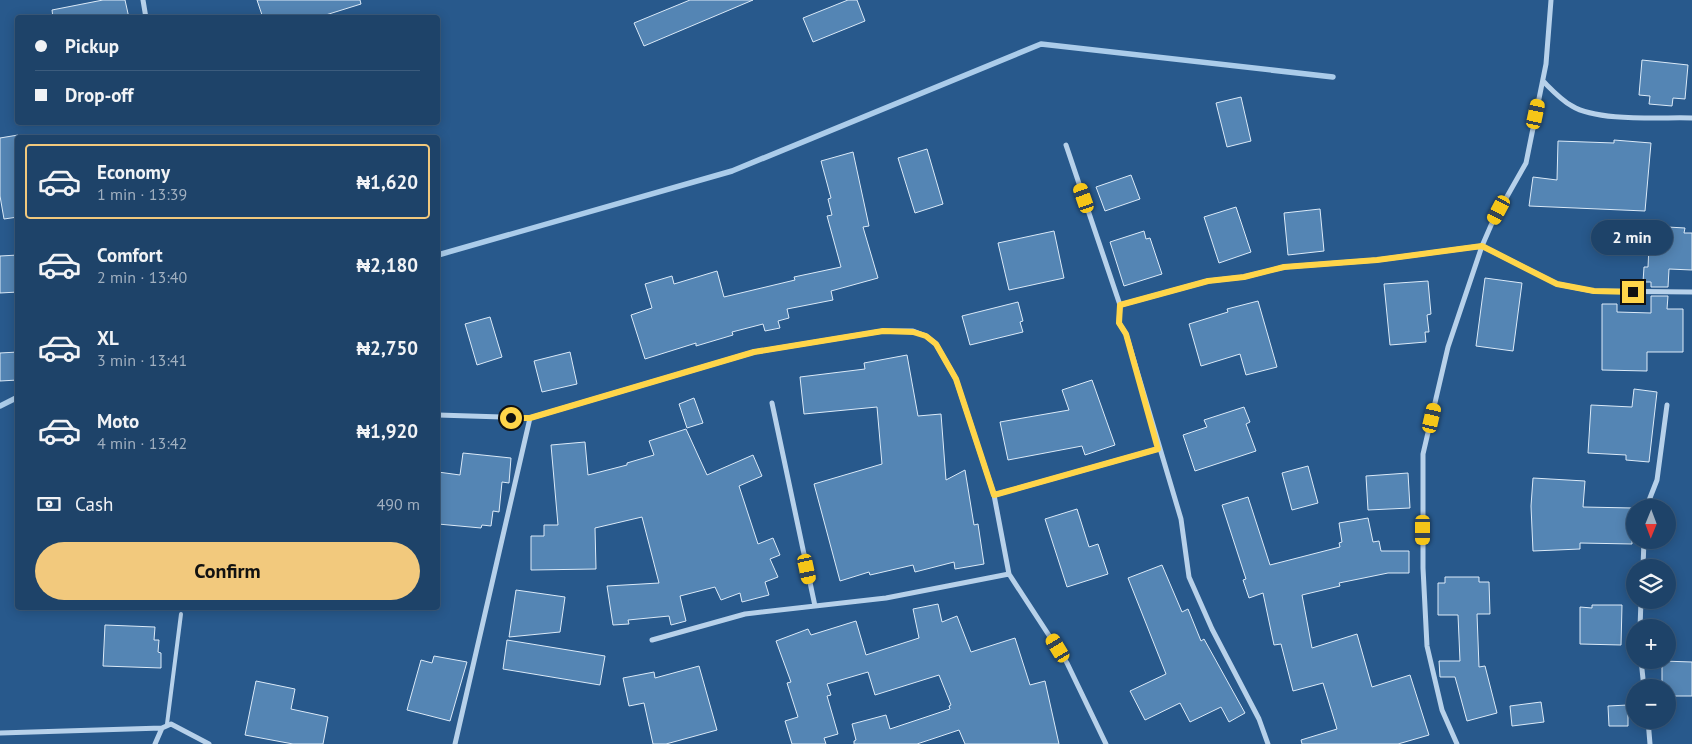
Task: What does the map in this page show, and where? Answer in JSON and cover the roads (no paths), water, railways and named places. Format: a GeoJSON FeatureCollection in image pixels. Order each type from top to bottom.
{"type":"FeatureCollection","features":[{"type":"Feature","properties":{"kind":"street"},"geometry":{"type":"LineString","coordinates":[[144,0],[146,15]]}},
{"type":"Feature","properties":{"kind":"street"},"geometry":{"type":"LineString","coordinates":[[1457,744],[1442,710],[1426,646],[1423,568],[1423,454],[1448,347],[1482,246],[1492,223],[1526,163],[1546,64],[1551,0]]}},
{"type":"Feature","properties":{"kind":"street"},"geometry":{"type":"LineString","coordinates":[[1543,81],[1574,107],[1588,112],[1618,117],[1692,118]]}},
{"type":"Feature","properties":{"kind":"street"},"geometry":{"type":"LineString","coordinates":[[1066,145],[1120,305],[1119,323],[1126,334],[1158,449],[1181,519],[1189,577],[1212,629],[1259,719],[1268,744]]}},
{"type":"Feature","properties":{"kind":"street"},"geometry":{"type":"LineString","coordinates":[[1120,305],[1208,281],[1244,277],[1284,267],[1377,260],[1482,246],[1557,284],[1594,291],[1692,292]]}},
{"type":"Feature","properties":{"kind":"street"},"geometry":{"type":"LineString","coordinates":[[440,415],[530,418],[754,352],[883,331],[913,332],[926,336],[936,344],[956,379],[994,495],[1009,574],[1067,663],[1106,744]]}},
{"type":"Feature","properties":{"kind":"street"},"geometry":{"type":"LineString","coordinates":[[772,403],[815,606]]}},
{"type":"Feature","properties":{"kind":"street"},"geometry":{"type":"LineString","coordinates":[[1650,499],[1657,480],[1667,404]]}},
{"type":"Feature","properties":{"kind":"street"},"geometry":{"type":"LineString","coordinates":[[455,744],[530,418]]}},
{"type":"Feature","properties":{"kind":"street"},"geometry":{"type":"LineString","coordinates":[[994,495],[1158,449]]}},
{"type":"Feature","properties":{"kind":"street"},"geometry":{"type":"LineString","coordinates":[[652,640],[745,614],[886,598],[1009,574]]}},
{"type":"Feature","properties":{"kind":"street"},"geometry":{"type":"LineString","coordinates":[[0,733],[164,726],[172,724],[210,744]]}},
{"type":"Feature","properties":{"kind":"street"},"geometry":{"type":"LineString","coordinates":[[155,744],[164,726]]}},
{"type":"Feature","properties":{"kind":"street"},"geometry":{"type":"LineString","coordinates":[[1649,729],[1650,744]]}},
{"type":"Feature","properties":{"kind":"lane"},"geometry":{"type":"LineString","coordinates":[[164,726],[181,614]]}},
{"type":"Feature","properties":{"kind":"waterway"},"geometry":{"type":"LineString","coordinates":[[440,254],[732,171],[1041,44],[1333,77]]}},
{"type":"Feature","properties":{"kind":"waterway"},"geometry":{"type":"LineString","coordinates":[[0,406],[15,398]]}}]}
